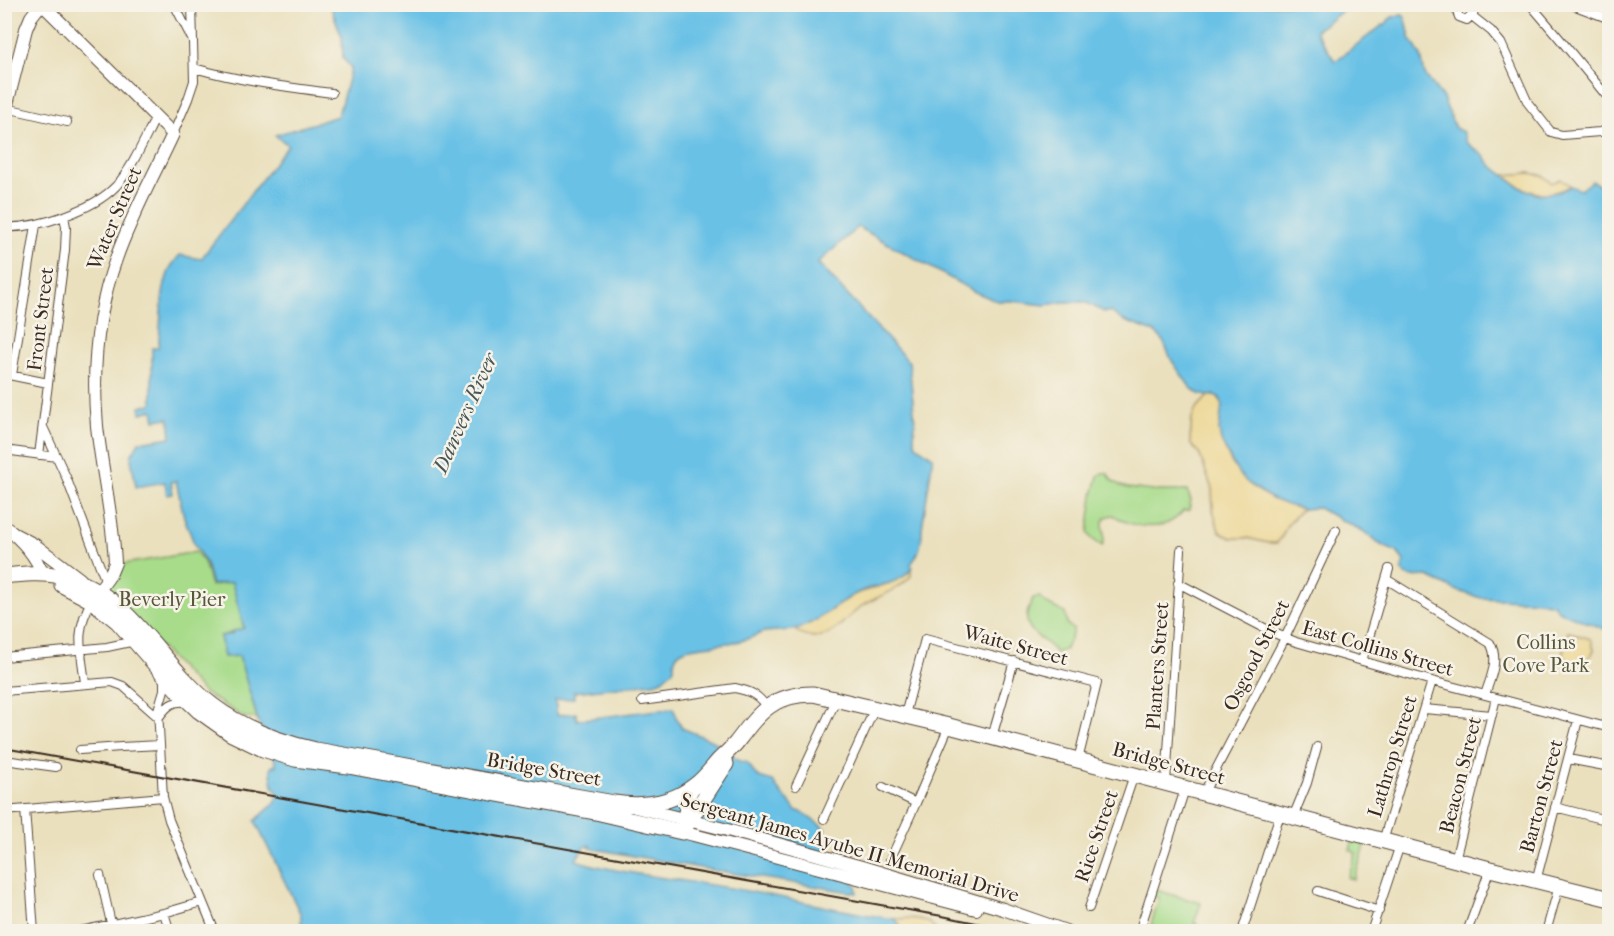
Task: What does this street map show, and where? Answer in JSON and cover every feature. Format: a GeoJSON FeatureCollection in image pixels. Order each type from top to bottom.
{"type":"FeatureCollection","features":[{"type":"Feature","properties":{"kind":"highway"},"geometry":{"type":"LineString","coordinates":[[4,576],[59,576],[96,590],[129,617],[241,739],[283,756],[307,761],[386,768]]}},
{"type":"Feature","properties":{"kind":"highway"},"geometry":{"type":"LineString","coordinates":[[96,590],[118,622],[188,702],[222,720]]}},
{"type":"Feature","properties":{"kind":"highway","name":"Bridge Street"},"geometry":{"type":"LineString","coordinates":[[386,768],[623,804],[638,805],[660,802],[694,787],[734,745],[754,719],[767,708],[782,699],[813,694],[992,737],[1286,816],[1610,899]]}},
{"type":"Feature","properties":{"kind":"highway","name":"Bridge Street"},"geometry":{"type":"LineString","coordinates":[[386,768],[600,813],[684,824],[725,765],[734,745]]}},
{"type":"Feature","properties":{"kind":"main road"},"geometry":{"type":"LineString","coordinates":[[5,112],[26,29],[31,17],[41,4],[173,134]]}},
{"type":"Feature","properties":{"kind":"main road","name":"Water Street"},"geometry":{"type":"LineString","coordinates":[[96,590],[113,569],[115,563],[97,426],[96,368],[99,326],[116,258],[173,134]]}},
{"type":"Feature","properties":{"kind":"main road"},"geometry":{"type":"LineString","coordinates":[[9,530],[35,545],[96,590]]}},
{"type":"Feature","properties":{"kind":"main road"},"geometry":{"type":"LineString","coordinates":[[9,530],[33,555],[43,575]]}},
{"type":"Feature","properties":{"kind":"main road","name":"Bridge Street"},"geometry":{"type":"LineString","coordinates":[[684,824],[686,802],[694,787]]}},
{"type":"Feature","properties":{"kind":"main road","name":"Sergeant James Ayube II Memorial Drive"},"geometry":{"type":"LineString","coordinates":[[623,804],[684,824],[860,873],[1002,909],[1067,931]]}},
{"type":"Feature","properties":{"kind":"street"},"geometry":{"type":"LineString","coordinates":[[174,4],[194,42]]}},
{"type":"Feature","properties":{"kind":"street","name":"Water Street"},"geometry":{"type":"LineString","coordinates":[[173,134],[194,81],[192,4]]}},
{"type":"Feature","properties":{"kind":"street"},"geometry":{"type":"LineString","coordinates":[[1459,4],[1457,13],[1459,17],[1467,20],[1472,16],[1474,10],[1470,4]]}},
{"type":"Feature","properties":{"kind":"street"},"geometry":{"type":"LineString","coordinates":[[1530,4],[1610,100]]}},
{"type":"Feature","properties":{"kind":"street"},"geometry":{"type":"LineString","coordinates":[[1570,4],[1610,19]]}},
{"type":"Feature","properties":{"kind":"street"},"geometry":{"type":"LineString","coordinates":[[1472,16],[1491,31],[1501,43],[1528,104],[1551,132],[1562,135],[1610,129]]}},
{"type":"Feature","properties":{"kind":"street"},"geometry":{"type":"LineString","coordinates":[[194,69],[277,87],[332,93]]}},
{"type":"Feature","properties":{"kind":"street"},"geometry":{"type":"LineString","coordinates":[[5,112],[67,122]]}},
{"type":"Feature","properties":{"kind":"street"},"geometry":{"type":"LineString","coordinates":[[4,227],[36,225],[64,216],[93,202],[115,187],[129,168],[156,117]]}},
{"type":"Feature","properties":{"kind":"street","name":"Front Street"},"geometry":{"type":"LineString","coordinates":[[39,455],[65,250],[64,216]]}},
{"type":"Feature","properties":{"kind":"street"},"geometry":{"type":"LineString","coordinates":[[36,225],[8,375],[48,383]]}},
{"type":"Feature","properties":{"kind":"street"},"geometry":{"type":"LineString","coordinates":[[42,427],[66,477],[96,590],[81,625],[85,683]]}},
{"type":"Feature","properties":{"kind":"street"},"geometry":{"type":"LineString","coordinates":[[4,450],[57,457]]}},
{"type":"Feature","properties":{"kind":"street","name":"Osgood Street"},"geometry":{"type":"LineString","coordinates":[[1203,794],[1285,638],[1336,530]]}},
{"type":"Feature","properties":{"kind":"street","name":"Planters Street"},"geometry":{"type":"LineString","coordinates":[[1166,783],[1181,550]]}},
{"type":"Feature","properties":{"kind":"street"},"geometry":{"type":"LineString","coordinates":[[1362,661],[1389,569]]}},
{"type":"Feature","properties":{"kind":"street"},"geometry":{"type":"LineString","coordinates":[[1386,579],[1490,643],[1495,656],[1485,695]]}},
{"type":"Feature","properties":{"kind":"street","name":"East Collins Street"},"geometry":{"type":"LineString","coordinates":[[1178,583],[1285,638],[1432,681],[1610,728]]}},
{"type":"Feature","properties":{"kind":"street","name":"Waite Street"},"geometry":{"type":"LineString","coordinates":[[905,716],[926,639],[1014,661],[1097,684],[1078,760]]}},
{"type":"Feature","properties":{"kind":"street"},"geometry":{"type":"LineString","coordinates":[[4,657],[117,646],[135,641]]}},
{"type":"Feature","properties":{"kind":"street"},"geometry":{"type":"LineString","coordinates":[[992,737],[1014,661]]}},
{"type":"Feature","properties":{"kind":"street"},"geometry":{"type":"LineString","coordinates":[[164,675],[164,690],[159,703],[158,717],[163,797],[169,820],[214,932]]}},
{"type":"Feature","properties":{"kind":"street","name":"Lathrop Street"},"geometry":{"type":"LineString","coordinates":[[1383,840],[1432,681]]}},
{"type":"Feature","properties":{"kind":"street"},"geometry":{"type":"LineString","coordinates":[[4,691],[112,682],[129,690],[158,717]]}},
{"type":"Feature","properties":{"kind":"street"},"geometry":{"type":"LineString","coordinates":[[642,701],[735,688],[757,695],[767,708]]}},
{"type":"Feature","properties":{"kind":"street"},"geometry":{"type":"LineString","coordinates":[[796,786],[837,698]]}},
{"type":"Feature","properties":{"kind":"street","name":"Beacon Street"},"geometry":{"type":"LineString","coordinates":[[1455,860],[1496,698]]}},
{"type":"Feature","properties":{"kind":"street"},"geometry":{"type":"LineString","coordinates":[[158,717],[174,702],[188,702]]}},
{"type":"Feature","properties":{"kind":"street"},"geometry":{"type":"LineString","coordinates":[[824,819],[875,708]]}},
{"type":"Feature","properties":{"kind":"street"},"geometry":{"type":"LineString","coordinates":[[1424,710],[1492,715]]}},
{"type":"Feature","properties":{"kind":"street","name":"Barton Street"},"geometry":{"type":"LineString","coordinates":[[1536,881],[1578,720]]}},
{"type":"Feature","properties":{"kind":"street"},"geometry":{"type":"LineString","coordinates":[[890,860],[949,726]]}},
{"type":"Feature","properties":{"kind":"street"},"geometry":{"type":"LineString","coordinates":[[80,750],[160,746]]}},
{"type":"Feature","properties":{"kind":"street"},"geometry":{"type":"LineString","coordinates":[[1242,932],[1286,816],[1307,783],[1317,747]]}},
{"type":"Feature","properties":{"kind":"street"},"geometry":{"type":"LineString","coordinates":[[4,759],[56,767]]}},
{"type":"Feature","properties":{"kind":"street"},"geometry":{"type":"LineString","coordinates":[[1568,759],[1610,767]]}},
{"type":"Feature","properties":{"kind":"street","name":"Rice Street"},"geometry":{"type":"LineString","coordinates":[[1089,908],[1134,775]]}},
{"type":"Feature","properties":{"kind":"street"},"geometry":{"type":"LineString","coordinates":[[883,787],[916,804]]}},
{"type":"Feature","properties":{"kind":"street"},"geometry":{"type":"LineString","coordinates":[[1138,932],[1185,789]]}},
{"type":"Feature","properties":{"kind":"street"},"geometry":{"type":"LineString","coordinates":[[4,811],[163,797]]}},
{"type":"Feature","properties":{"kind":"street"},"geometry":{"type":"LineString","coordinates":[[1555,807],[1610,820]]}},
{"type":"Feature","properties":{"kind":"street"},"geometry":{"type":"LineString","coordinates":[[25,809],[34,932]]}},
{"type":"Feature","properties":{"kind":"street"},"geometry":{"type":"LineString","coordinates":[[1371,932],[1400,845]]}},
{"type":"Feature","properties":{"kind":"street"},"geometry":{"type":"LineString","coordinates":[[1467,932],[1490,869]]}},
{"type":"Feature","properties":{"kind":"street"},"geometry":{"type":"LineString","coordinates":[[100,876],[111,923]]}},
{"type":"Feature","properties":{"kind":"street"},"geometry":{"type":"LineString","coordinates":[[1546,932],[1559,886]]}},
{"type":"Feature","properties":{"kind":"street"},"geometry":{"type":"LineString","coordinates":[[1318,891],[1379,910]]}},
{"type":"Feature","properties":{"kind":"street"},"geometry":{"type":"LineString","coordinates":[[76,932],[164,913],[202,902]]}},
{"type":"Feature","properties":{"kind":"street"},"geometry":{"type":"LineString","coordinates":[[164,913],[170,932]]}},
{"type":"Feature","properties":{"kind":"green space"},"geometry":{"type":"Polygon","coordinates":[[[1107,473],[1113,481],[1128,488],[1187,491],[1191,500],[1189,510],[1183,511],[1168,523],[1149,527],[1121,520],[1113,515],[1107,517],[1103,523],[1102,546],[1088,533],[1093,495],[1098,476],[1107,473]]]}},
{"type":"Feature","properties":{"kind":"green space","name":"Beverly Pier"},"geometry":{"type":"Polygon","coordinates":[[[196,552],[204,562],[211,586],[232,582],[244,629],[220,636],[224,657],[239,656],[257,718],[245,718],[204,693],[106,590],[118,565],[196,552]]]}},
{"type":"Feature","properties":{"kind":"green space"},"geometry":{"type":"Polygon","coordinates":[[[1040,597],[1047,604],[1065,613],[1067,624],[1073,629],[1066,649],[1056,653],[1033,632],[1027,622],[1033,598],[1040,597]]]}},
{"type":"Feature","properties":{"kind":"green space"},"geometry":{"type":"Polygon","coordinates":[[[1353,840],[1366,843],[1354,880],[1348,877],[1356,853],[1350,850],[1353,840]]]}},
{"type":"Feature","properties":{"kind":"green space"},"geometry":{"type":"Polygon","coordinates":[[[1152,889],[1201,903],[1194,923],[1197,924],[1194,931],[1149,932],[1159,898],[1150,895],[1152,889]]]}},
{"type":"Feature","properties":{"kind":"sand"},"geometry":{"type":"Polygon","coordinates":[[[1529,173],[1542,175],[1552,183],[1561,179],[1571,186],[1552,192],[1536,192],[1520,187],[1504,175],[1529,173]]]}},
{"type":"Feature","properties":{"kind":"sand"},"geometry":{"type":"Polygon","coordinates":[[[1215,395],[1222,405],[1220,425],[1223,442],[1236,470],[1246,481],[1271,498],[1302,509],[1288,524],[1277,543],[1231,538],[1219,531],[1213,510],[1212,489],[1199,453],[1191,445],[1190,440],[1192,418],[1196,409],[1208,396],[1215,395]]]}},
{"type":"Feature","properties":{"kind":"sand"},"geometry":{"type":"Polygon","coordinates":[[[911,570],[911,576],[906,581],[859,608],[828,633],[813,637],[801,634],[794,629],[828,612],[855,594],[890,583],[911,570]]]}},
{"type":"Feature","properties":{"kind":"sand"},"geometry":{"type":"Polygon","coordinates":[[[1568,631],[1591,639],[1594,650],[1588,659],[1575,663],[1562,655],[1568,631]]]}},
{"type":"Feature","properties":{"kind":"sand"},"geometry":{"type":"Polygon","coordinates":[[[894,919],[923,920],[933,925],[936,930],[903,931],[894,919]]]}},
{"type":"Feature","properties":{"kind":"water","name":"Danvers River"},"geometry":{"type":"Polygon","coordinates":[[[330,5],[1351,5],[1315,31],[1335,61],[1383,25],[1385,26],[1392,18],[1403,15],[1410,38],[1421,56],[1425,75],[1443,98],[1455,128],[1463,132],[1466,142],[1484,156],[1491,165],[1518,186],[1536,194],[1559,192],[1571,186],[1580,190],[1592,181],[1609,190],[1609,631],[1558,611],[1553,604],[1539,601],[1481,598],[1458,591],[1426,576],[1405,575],[1402,570],[1404,561],[1397,552],[1381,545],[1363,531],[1318,508],[1302,509],[1272,499],[1249,484],[1238,473],[1221,441],[1219,430],[1222,405],[1220,398],[1215,395],[1199,394],[1190,387],[1172,361],[1162,339],[1154,332],[1085,302],[1045,305],[997,301],[975,292],[858,227],[818,263],[909,362],[915,422],[914,438],[916,445],[933,457],[921,543],[909,572],[898,580],[855,594],[805,626],[792,630],[764,632],[737,642],[684,650],[676,657],[674,669],[661,681],[574,692],[574,698],[555,700],[557,715],[576,713],[577,720],[674,708],[682,728],[715,742],[739,761],[746,762],[759,777],[773,781],[795,810],[826,829],[821,836],[828,842],[825,849],[856,885],[857,893],[706,869],[590,848],[590,845],[583,848],[576,860],[616,870],[894,919],[903,931],[306,931],[301,922],[301,915],[255,821],[276,802],[278,793],[273,787],[271,767],[276,765],[271,746],[259,724],[239,656],[224,657],[220,636],[232,634],[244,628],[232,582],[212,585],[206,563],[195,546],[184,517],[176,481],[171,482],[173,494],[167,495],[165,482],[136,487],[131,459],[139,442],[171,437],[169,418],[155,420],[153,410],[141,413],[140,407],[152,404],[152,348],[158,348],[162,300],[171,267],[180,255],[201,259],[288,145],[275,135],[338,115],[351,68],[343,58],[342,37],[330,5]]]}},
{"type":"Feature","properties":{"kind":"railway"},"geometry":{"type":"LineString","coordinates":[[4,748],[942,916],[1020,932]]}},
{"type":"Feature","properties":{"kind":"park label","name":"Collins Cove Park"},"geometry":{"type":"Point","coordinates":[1546,654]}}]}
